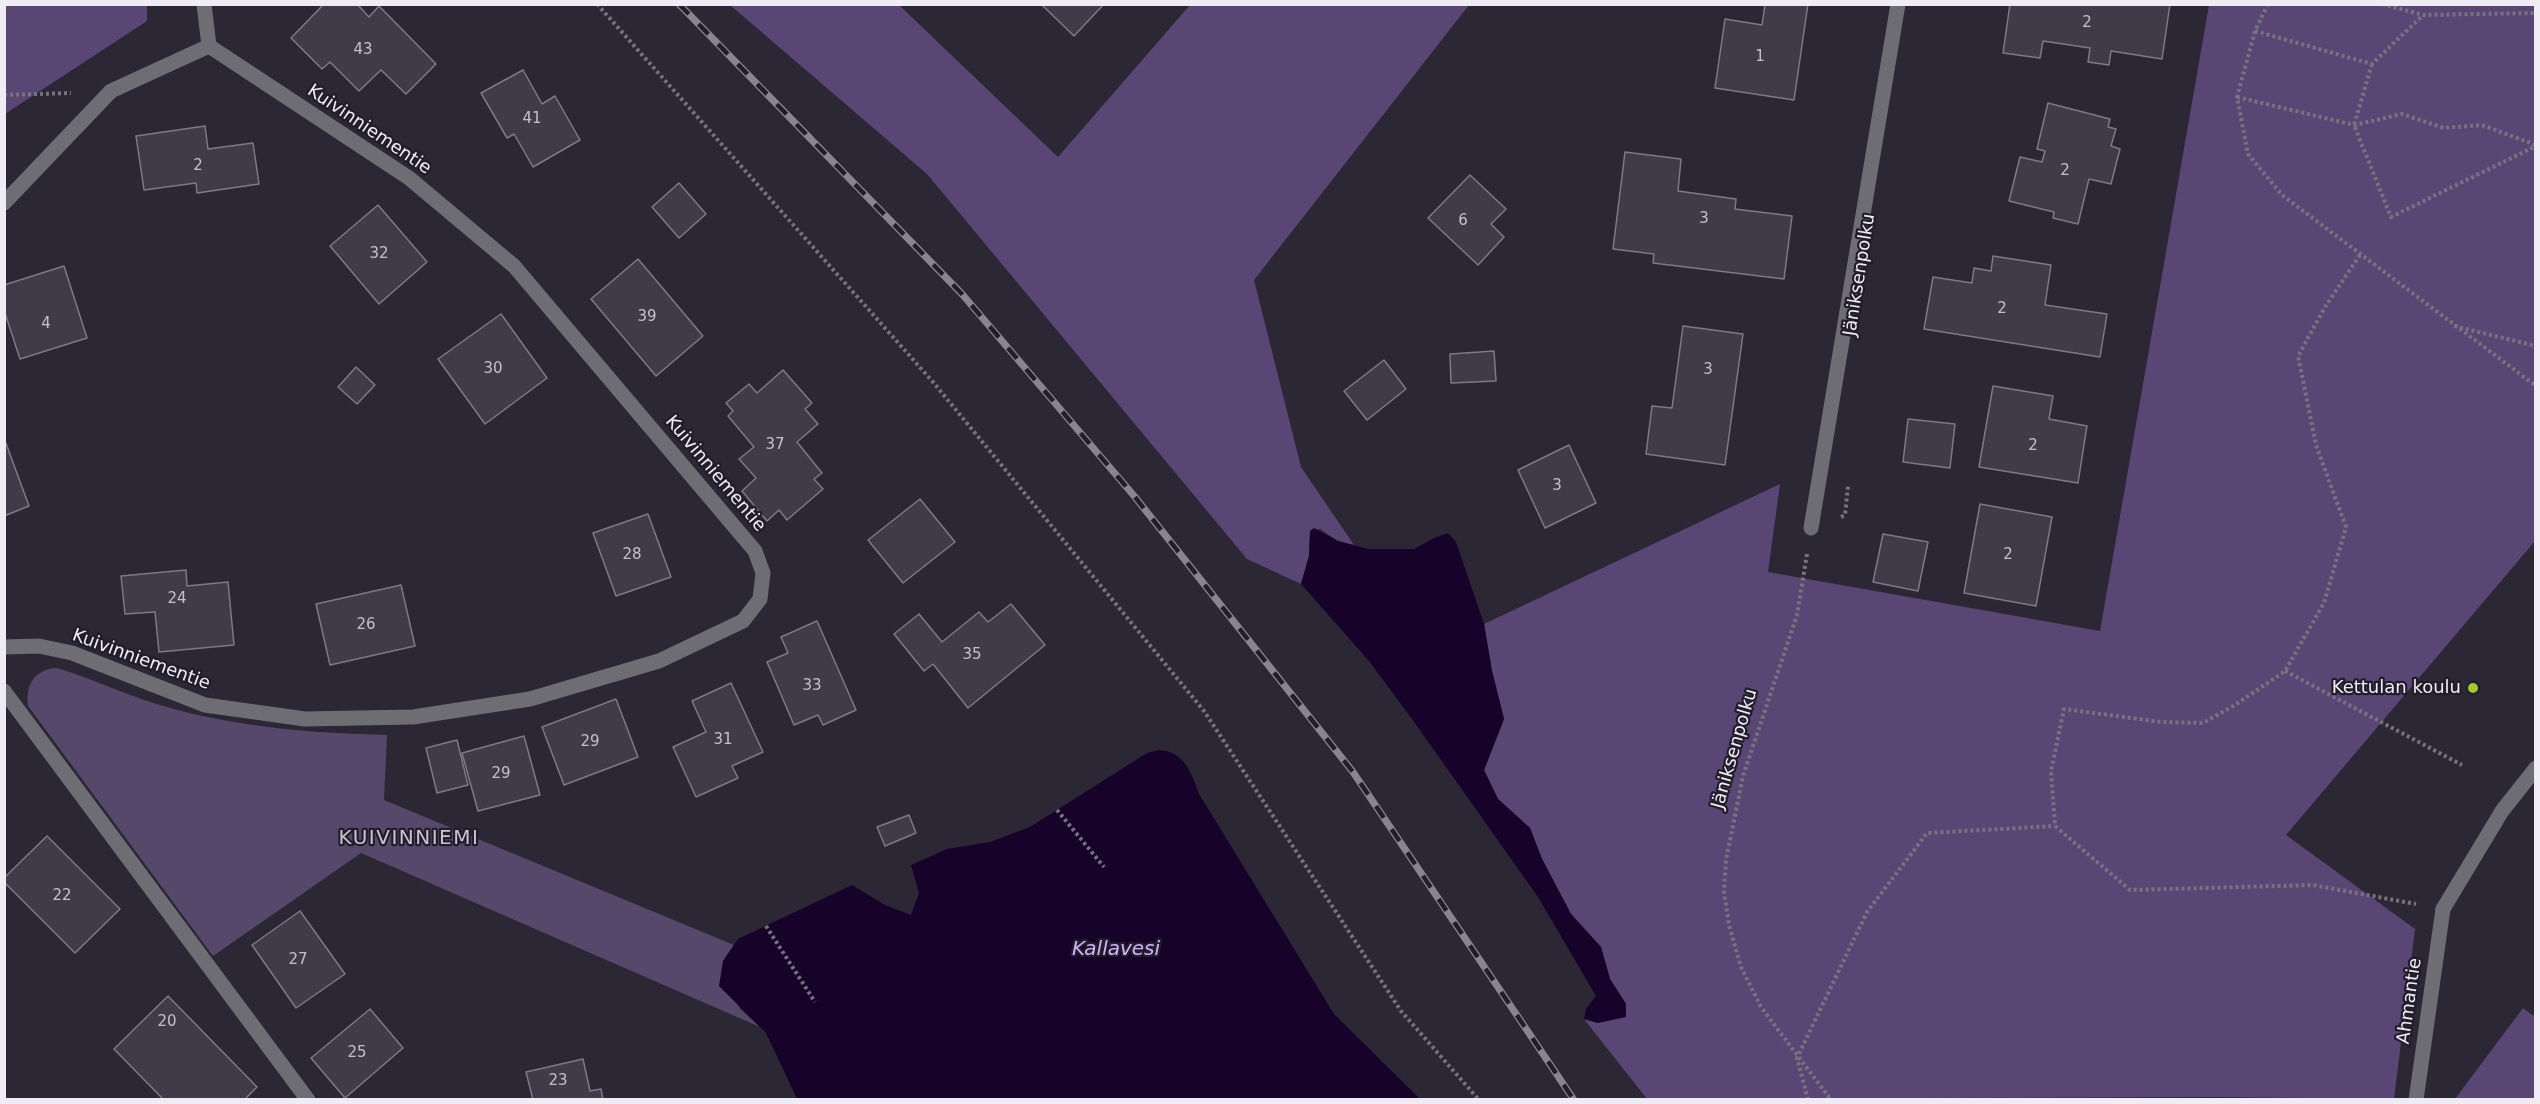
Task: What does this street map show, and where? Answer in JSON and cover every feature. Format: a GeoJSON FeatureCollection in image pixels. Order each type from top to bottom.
{"type":"FeatureCollection","features":[{"type":"Feature","properties":{"kind":"street"},"geometry":{"type":"LineString","coordinates":[[4,203],[111,91],[209,46],[204,4]]}},
{"type":"Feature","properties":{"kind":"street","name":"Jäniksenpolku"},"geometry":{"type":"LineString","coordinates":[[1811,528],[1898,4]]}},
{"type":"Feature","properties":{"kind":"street","name":"Kuivinniementie"},"geometry":{"type":"LineString","coordinates":[[4,647],[39,646],[72,653],[205,705],[305,718],[413,717],[530,699],[659,661],[743,621],[760,599],[763,573],[755,551],[514,266],[409,178],[209,46]]}},
{"type":"Feature","properties":{"kind":"street"},"geometry":{"type":"LineString","coordinates":[[4,691],[308,1100]]}},
{"type":"Feature","properties":{"kind":"street"},"geometry":{"type":"LineString","coordinates":[[2443,909],[2502,811],[2535,768]]}},
{"type":"Feature","properties":{"kind":"street","name":"Ahmantie"},"geometry":{"type":"LineString","coordinates":[[2416,1100],[2443,909]]}},
{"type":"Feature","properties":{"kind":"path"},"geometry":{"type":"LineString","coordinates":[[597,4],[933,382],[1204,711],[1401,1011],[1479,1100]]}},
{"type":"Feature","properties":{"kind":"path"},"geometry":{"type":"LineString","coordinates":[[2268,4],[2255,32],[2236,97],[2248,154],[2282,195],[2452,326],[2535,386]]}},
{"type":"Feature","properties":{"kind":"path"},"geometry":{"type":"LineString","coordinates":[[2382,4],[2423,15],[2535,13]]}},
{"type":"Feature","properties":{"kind":"path"},"geometry":{"type":"LineString","coordinates":[[2423,15],[2372,64],[2354,126],[2391,217],[2535,146]]}},
{"type":"Feature","properties":{"kind":"path"},"geometry":{"type":"LineString","coordinates":[[2255,32],[2372,64]]}},
{"type":"Feature","properties":{"kind":"path"},"geometry":{"type":"LineString","coordinates":[[4,95],[111,91]]}},
{"type":"Feature","properties":{"kind":"path"},"geometry":{"type":"LineString","coordinates":[[2236,97],[2354,126],[2402,114],[2444,128],[2482,125],[2535,146]]}},
{"type":"Feature","properties":{"kind":"path"},"geometry":{"type":"LineString","coordinates":[[2055,826],[2051,771],[2064,709],[2161,722],[2203,723],[2235,705],[2285,671],[2324,603],[2346,527],[2316,445],[2298,356],[2325,307],[2360,255]]}},
{"type":"Feature","properties":{"kind":"path"},"geometry":{"type":"LineString","coordinates":[[2452,326],[2535,346]]}},
{"type":"Feature","properties":{"kind":"path"},"geometry":{"type":"LineString","coordinates":[[1811,528],[1845,515],[1849,482]]}},
{"type":"Feature","properties":{"kind":"path","name":"Jäniksenpolku"},"geometry":{"type":"LineString","coordinates":[[1811,528],[1797,615],[1743,776],[1726,860],[1724,892],[1729,925],[1742,967],[1761,1007],[1797,1058],[1831,1100]]}},
{"type":"Feature","properties":{"kind":"path"},"geometry":{"type":"LineString","coordinates":[[2285,671],[2462,765]]}},
{"type":"Feature","properties":{"kind":"path"},"geometry":{"type":"LineString","coordinates":[[1057,810],[1104,867]]}},
{"type":"Feature","properties":{"kind":"path"},"geometry":{"type":"LineString","coordinates":[[1808,1100],[1797,1058],[1867,912],[1928,833],[2055,826],[2130,890],[2313,885],[2443,909]]}},
{"type":"Feature","properties":{"kind":"path"},"geometry":{"type":"LineString","coordinates":[[766,926],[815,1002]]}},
{"type":"Feature","properties":{"kind":"shaded area"},"geometry":{"type":"Polygon","coordinates":[[[5,4],[147,5],[147,21],[5,114],[5,4]]]}},
{"type":"Feature","properties":{"kind":"shaded area"},"geometry":{"type":"Polygon","coordinates":[[[730,5],[899,5],[1058,157],[1190,5],[1469,5],[1254,280],[1301,467],[1354,545],[1338,541],[1320,529],[1310,531],[1309,556],[1301,584],[1247,559],[927,174],[730,5]]]}},
{"type":"Feature","properties":{"kind":"shaded area"},"geometry":{"type":"Polygon","coordinates":[[[2209,5],[2535,5],[2535,541],[2286,835],[2415,929],[2394,1099],[2217,1097],[1647,1099],[1584,1019],[1598,1023],[1626,1004],[1610,979],[1601,947],[1571,914],[1542,859],[1530,828],[1498,799],[1484,770],[1504,719],[1492,671],[1484,624],[1780,484],[1768,572],[2100,631],[2209,5]]]}},
{"type":"Feature","properties":{"kind":"shaded area"},"geometry":{"type":"Polygon","coordinates":[[[57,668],[144,700],[227,721],[333,733],[387,735],[384,800],[734,945],[723,961],[740,1009],[760,1027],[361,853],[213,956],[28,706],[28,691],[33,680],[43,671],[57,668]]]}},
{"type":"Feature","properties":{"kind":"shaded area"},"geometry":{"type":"Polygon","coordinates":[[[2523,1008],[2535,1017],[2535,1099],[2455,1099],[2523,1008]]]}},
{"type":"Feature","properties":{"kind":"water"},"geometry":{"type":"Polygon","coordinates":[[[1314,528],[1338,541],[1368,549],[1414,549],[1448,533],[1456,542],[1484,624],[1492,671],[1504,719],[1484,770],[1498,799],[1530,828],[1542,859],[1571,914],[1601,947],[1610,979],[1626,1004],[1626,1017],[1598,1023],[1584,1019],[1586,1009],[1596,996],[1538,897],[1369,661],[1301,584],[1309,556],[1310,531],[1314,528]]]}},
{"type":"Feature","properties":{"kind":"water","name":"Kallavesi"},"geometry":{"type":"Polygon","coordinates":[[[1159,750],[1175,754],[1186,765],[1199,794],[1334,1014],[1420,1099],[797,1099],[766,1033],[719,986],[723,961],[738,939],[852,885],[885,905],[911,915],[919,893],[911,865],[947,849],[990,842],[1030,827],[1147,753],[1159,750]]]}},
{"type":"Feature","properties":{"kind":"building"},"geometry":{"type":"Polygon","coordinates":[[[324,4],[357,4],[369,17],[379,6],[436,64],[406,94],[381,70],[359,91],[330,62],[322,69],[291,38],[324,4]]]}},
{"type":"Feature","properties":{"kind":"building"},"geometry":{"type":"Polygon","coordinates":[[[1041,4],[1104,4],[1074,36],[1041,4]]]}},
{"type":"Feature","properties":{"kind":"building"},"geometry":{"type":"Polygon","coordinates":[[[1765,4],[1808,4],[1794,100],[1715,88],[1725,19],[1762,25],[1765,4]]]}},
{"type":"Feature","properties":{"kind":"building"},"geometry":{"type":"Polygon","coordinates":[[[2010,4],[2170,4],[2162,59],[2111,51],[2109,65],[2088,62],[2090,48],[2043,41],[2040,58],[2003,53],[2010,4]]]}},
{"type":"Feature","properties":{"kind":"building"},"geometry":{"type":"Polygon","coordinates":[[[523,70],[542,104],[555,96],[580,140],[533,167],[514,134],[507,138],[481,93],[523,70]]]}},
{"type":"Feature","properties":{"kind":"building"},"geometry":{"type":"Polygon","coordinates":[[[2048,103],[2110,119],[2108,127],[2116,129],[2111,146],[2120,149],[2111,184],[2089,179],[2078,224],[2053,218],[2054,212],[2009,201],[2020,157],[2042,162],[2045,151],[2037,149],[2048,103]]]}},
{"type":"Feature","properties":{"kind":"building"},"geometry":{"type":"Polygon","coordinates":[[[205,126],[208,149],[253,143],[259,184],[197,193],[196,183],[144,190],[136,136],[205,126]]]}},
{"type":"Feature","properties":{"kind":"building"},"geometry":{"type":"Polygon","coordinates":[[[1625,152],[1681,159],[1678,191],[1736,199],[1735,209],[1792,216],[1784,279],[1653,263],[1654,254],[1613,249],[1625,152]]]}},
{"type":"Feature","properties":{"kind":"building"},"geometry":{"type":"Polygon","coordinates":[[[1470,175],[1506,209],[1491,224],[1504,237],[1478,265],[1428,218],[1470,175]]]}},
{"type":"Feature","properties":{"kind":"building"},"geometry":{"type":"Polygon","coordinates":[[[679,183],[706,214],[679,238],[652,207],[679,183]]]}},
{"type":"Feature","properties":{"kind":"building"},"geometry":{"type":"Polygon","coordinates":[[[378,205],[427,262],[379,304],[330,246],[378,205]]]}},
{"type":"Feature","properties":{"kind":"building"},"geometry":{"type":"Polygon","coordinates":[[[1993,256],[2051,265],[2045,305],[2107,314],[2100,357],[1924,329],[1933,277],[1972,283],[1974,268],[1991,271],[1993,256]]]}},
{"type":"Feature","properties":{"kind":"building"},"geometry":{"type":"Polygon","coordinates":[[[638,259],[703,336],[656,376],[591,299],[638,259]]]}},
{"type":"Feature","properties":{"kind":"building"},"geometry":{"type":"Polygon","coordinates":[[[64,266],[87,338],[20,359],[4,310],[4,285],[64,266]]]}},
{"type":"Feature","properties":{"kind":"building"},"geometry":{"type":"Polygon","coordinates":[[[501,314],[547,378],[485,424],[438,359],[501,314]]]}},
{"type":"Feature","properties":{"kind":"building"},"geometry":{"type":"Polygon","coordinates":[[[1683,326],[1743,334],[1725,465],[1646,454],[1652,406],[1672,408],[1683,326]]]}},
{"type":"Feature","properties":{"kind":"building"},"geometry":{"type":"Polygon","coordinates":[[[1494,351],[1496,381],[1451,383],[1450,354],[1494,351]]]}},
{"type":"Feature","properties":{"kind":"building"},"geometry":{"type":"Polygon","coordinates":[[[1384,360],[1406,389],[1367,420],[1344,391],[1384,360]]]}},
{"type":"Feature","properties":{"kind":"building"},"geometry":{"type":"Polygon","coordinates":[[[356,367],[375,385],[357,404],[338,387],[356,367]]]}},
{"type":"Feature","properties":{"kind":"building"},"geometry":{"type":"Polygon","coordinates":[[[783,370],[812,403],[805,409],[818,424],[797,442],[822,473],[814,479],[823,489],[787,520],[779,510],[767,521],[742,491],[756,478],[739,459],[754,447],[728,416],[733,411],[726,403],[749,384],[757,393],[783,370]]]}},
{"type":"Feature","properties":{"kind":"building"},"geometry":{"type":"Polygon","coordinates":[[[1993,386],[2053,396],[2049,419],[2087,426],[2078,483],[1979,467],[1993,386]]]}},
{"type":"Feature","properties":{"kind":"building"},"geometry":{"type":"Polygon","coordinates":[[[1908,419],[1955,424],[1950,468],[1903,462],[1908,419]]]}},
{"type":"Feature","properties":{"kind":"building"},"geometry":{"type":"Polygon","coordinates":[[[4,438],[29,506],[4,516],[4,438]]]}},
{"type":"Feature","properties":{"kind":"building"},"geometry":{"type":"Polygon","coordinates":[[[1569,445],[1596,503],[1545,528],[1518,470],[1569,445]]]}},
{"type":"Feature","properties":{"kind":"building"},"geometry":{"type":"Polygon","coordinates":[[[920,499],[955,542],[903,583],[868,540],[920,499]]]}},
{"type":"Feature","properties":{"kind":"building"},"geometry":{"type":"Polygon","coordinates":[[[1980,504],[2052,517],[2036,606],[1964,593],[1980,504]]]}},
{"type":"Feature","properties":{"kind":"building"},"geometry":{"type":"Polygon","coordinates":[[[648,514],[671,577],[616,596],[593,533],[648,514]]]}},
{"type":"Feature","properties":{"kind":"building"},"geometry":{"type":"Polygon","coordinates":[[[1883,534],[1928,542],[1918,591],[1873,582],[1883,534]]]}},
{"type":"Feature","properties":{"kind":"building"},"geometry":{"type":"Polygon","coordinates":[[[186,570],[187,586],[228,582],[234,645],[159,652],[155,612],[125,614],[121,576],[186,570]]]}},
{"type":"Feature","properties":{"kind":"building"},"geometry":{"type":"Polygon","coordinates":[[[401,585],[415,646],[330,665],[316,604],[401,585]]]}},
{"type":"Feature","properties":{"kind":"building"},"geometry":{"type":"Polygon","coordinates":[[[1011,604],[1045,645],[968,708],[933,664],[924,671],[894,634],[919,614],[942,642],[979,612],[988,622],[1011,604]]]}},
{"type":"Feature","properties":{"kind":"building"},"geometry":{"type":"Polygon","coordinates":[[[817,621],[856,710],[823,725],[818,715],[794,725],[767,662],[788,653],[781,637],[817,621]]]}},
{"type":"Feature","properties":{"kind":"building"},"geometry":{"type":"Polygon","coordinates":[[[731,683],[763,752],[732,766],[738,778],[696,797],[673,747],[706,732],[692,701],[731,683]]]}},
{"type":"Feature","properties":{"kind":"building"},"geometry":{"type":"Polygon","coordinates":[[[616,699],[638,757],[564,785],[542,727],[616,699]]]}},
{"type":"Feature","properties":{"kind":"building"},"geometry":{"type":"Polygon","coordinates":[[[524,736],[540,795],[478,811],[462,753],[524,736]]]}},
{"type":"Feature","properties":{"kind":"building"},"geometry":{"type":"Polygon","coordinates":[[[457,740],[468,785],[437,793],[426,748],[457,740]]]}},
{"type":"Feature","properties":{"kind":"building"},"geometry":{"type":"Polygon","coordinates":[[[909,815],[916,833],[885,846],[877,827],[909,815]]]}},
{"type":"Feature","properties":{"kind":"building"},"geometry":{"type":"Polygon","coordinates":[[[47,836],[120,909],[75,953],[4,882],[4,878],[47,836]]]}},
{"type":"Feature","properties":{"kind":"building"},"geometry":{"type":"Polygon","coordinates":[[[300,911],[345,974],[296,1008],[252,945],[300,911]]]}},
{"type":"Feature","properties":{"kind":"building"},"geometry":{"type":"Polygon","coordinates":[[[168,996],[257,1087],[244,1100],[164,1100],[114,1049],[168,996]]]}},
{"type":"Feature","properties":{"kind":"building"},"geometry":{"type":"Polygon","coordinates":[[[370,1009],[403,1048],[345,1098],[311,1058],[370,1009]]]}},
{"type":"Feature","properties":{"kind":"building"},"geometry":{"type":"Polygon","coordinates":[[[583,1059],[590,1091],[601,1089],[603,1100],[533,1100],[526,1072],[583,1059]]]}},
{"type":"Feature","properties":{"kind":"railway"},"geometry":{"type":"LineString","coordinates":[[679,4],[962,294],[1135,497],[1353,772],[1574,1100]]}},
{"type":"Feature","properties":{"kind":"place","name":"Kettulan koulu"},"geometry":{"type":"Point","coordinates":[2473,688]}},
{"type":"Feature","properties":{"kind":"district","name":"KUIVINNIEMI"},"geometry":{"type":"Point","coordinates":[409,839]}}]}
